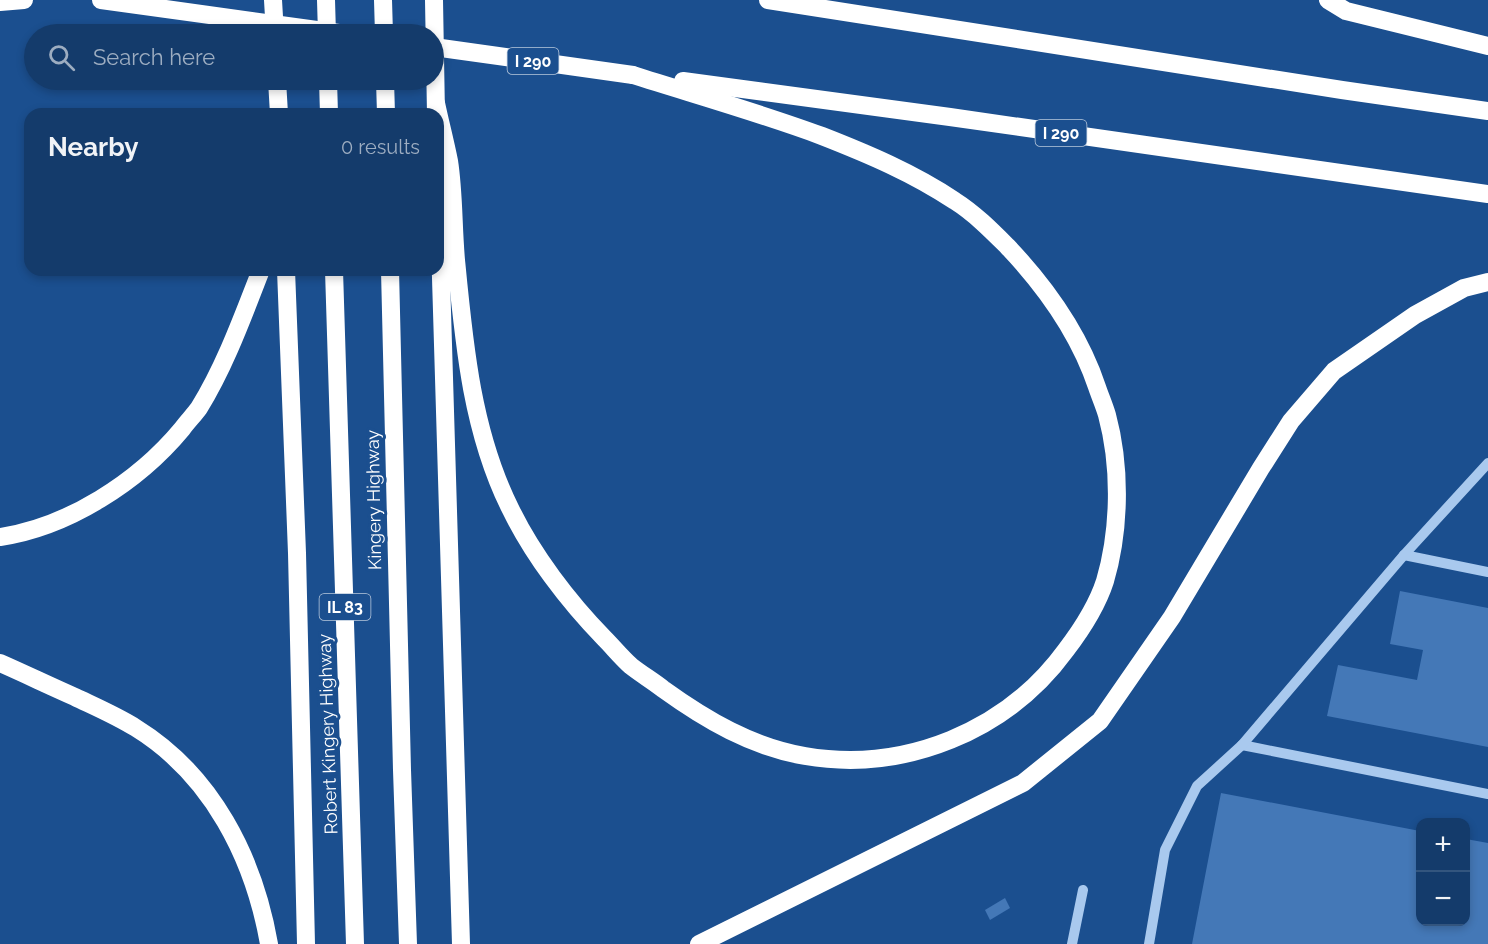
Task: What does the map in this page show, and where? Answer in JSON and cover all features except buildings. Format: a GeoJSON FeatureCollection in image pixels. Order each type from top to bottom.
{"type":"FeatureCollection","features":[{"type":"Feature","properties":{"kind":"highway"},"geometry":{"type":"LineString","coordinates":[[0,2],[24,0]]}},
{"type":"Feature","properties":{"kind":"highway"},"geometry":{"type":"LineString","coordinates":[[101,0],[274,24]]}},
{"type":"Feature","properties":{"kind":"highway"},"geometry":{"type":"LineString","coordinates":[[273,0],[274,24]]}},
{"type":"Feature","properties":{"kind":"highway"},"geometry":{"type":"LineString","coordinates":[[326,0],[327,24]]}},
{"type":"Feature","properties":{"kind":"highway"},"geometry":{"type":"LineString","coordinates":[[383,0],[384,24]]}},
{"type":"Feature","properties":{"kind":"highway"},"geometry":{"type":"LineString","coordinates":[[434,0],[434,24]]}},
{"type":"Feature","properties":{"kind":"highway"},"geometry":{"type":"LineString","coordinates":[[768,0],[1488,111]]}},
{"type":"Feature","properties":{"kind":"highway"},"geometry":{"type":"LineString","coordinates":[[1328,0],[1346,11],[1488,46]]}},
{"type":"Feature","properties":{"kind":"highway","name":"I 290"},"geometry":{"type":"LineString","coordinates":[[444,48],[950,117],[1488,194]]}},
{"type":"Feature","properties":{"kind":"highway"},"geometry":{"type":"LineString","coordinates":[[444,142],[449,163],[456,259],[468,366],[478,415],[492,464],[510,509],[532,546],[586,619],[629,664],[686,706],[714,724],[777,749],[802,756],[833,760],[879,760],[923,750],[960,736],[994,718],[1027,695],[1052,670],[1079,633],[1104,585],[1116,524],[1114,455],[1107,417],[1093,375],[1079,344],[1060,311],[1028,269],[992,231],[960,204],[918,178],[870,154],[780,121],[633,75]]}},
{"type":"Feature","properties":{"kind":"highway"},"geometry":{"type":"LineString","coordinates":[[278,90],[279,108]]}},
{"type":"Feature","properties":{"kind":"highway"},"geometry":{"type":"LineString","coordinates":[[328,90],[329,108]]}},
{"type":"Feature","properties":{"kind":"highway"},"geometry":{"type":"LineString","coordinates":[[386,90],[386,108]]}},
{"type":"Feature","properties":{"kind":"highway"},"geometry":{"type":"LineString","coordinates":[[436,90],[436,108]]}},
{"type":"Feature","properties":{"kind":"highway"},"geometry":{"type":"LineString","coordinates":[[0,537],[54,522],[92,505],[127,482],[166,448],[198,409],[228,352],[259,276]]}},
{"type":"Feature","properties":{"kind":"highway"},"geometry":{"type":"LineString","coordinates":[[286,276],[297,553],[306,944]]}},
{"type":"Feature","properties":{"kind":"highway","name":"Robert Kingery Highway"},"geometry":{"type":"LineString","coordinates":[[334,276],[355,944]]}},
{"type":"Feature","properties":{"kind":"highway","name":"Kingery Highway"},"geometry":{"type":"LineString","coordinates":[[390,276],[408,944]]}},
{"type":"Feature","properties":{"kind":"highway"},"geometry":{"type":"LineString","coordinates":[[441,276],[461,944]]}},
{"type":"Feature","properties":{"kind":"highway"},"geometry":{"type":"LineString","coordinates":[[699,944],[1023,783],[1100,721],[1172,617],[1291,422],[1334,371],[1415,315],[1464,288],[1488,282]]}},
{"type":"Feature","properties":{"kind":"highway"},"geometry":{"type":"LineString","coordinates":[[0,663],[108,712],[137,728],[169,752],[197,781],[224,818],[242,854],[254,885],[269,944]]}},
{"type":"Feature","properties":{"kind":"lane"},"geometry":{"type":"LineString","coordinates":[[1149,944],[1165,850],[1197,786],[1242,745],[1404,555],[1488,463]]}},
{"type":"Feature","properties":{"kind":"lane"},"geometry":{"type":"LineString","coordinates":[[1404,555],[1488,572]]}},
{"type":"Feature","properties":{"kind":"lane"},"geometry":{"type":"LineString","coordinates":[[1242,745],[1488,794]]}},
{"type":"Feature","properties":{"kind":"lane"},"geometry":{"type":"LineString","coordinates":[[1072,944],[1083,890]]}}]}
